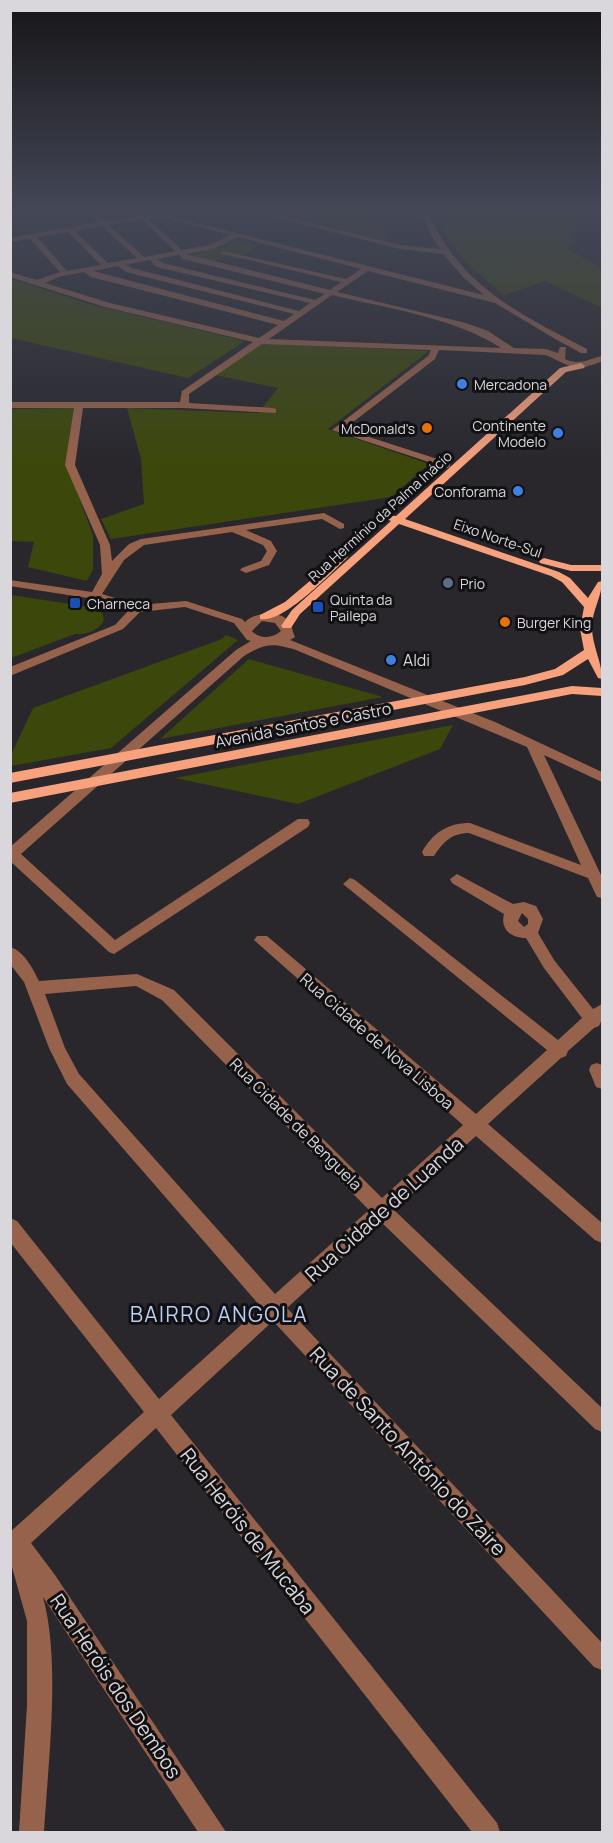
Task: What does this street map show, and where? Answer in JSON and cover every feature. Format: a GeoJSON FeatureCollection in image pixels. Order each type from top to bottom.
{"type":"FeatureCollection","features":[{"type":"Feature","properties":{"kind":"main road","name":"Rua Hermínio da Palma Inácio"},"geometry":{"type":"LineString","coordinates":[[287,628],[297,612],[560,357]]}},
{"type":"Feature","properties":{"kind":"main road","name":"Rua Hermínio da Palma Inácio"},"geometry":{"type":"LineString","coordinates":[[261,618],[290,604],[563,370],[581,366]]}},
{"type":"Feature","properties":{"kind":"main road","name":"Eixo Norte-Sul"},"geometry":{"type":"LineString","coordinates":[[396,515],[560,566],[603,568]]}},
{"type":"Feature","properties":{"kind":"main road","name":"Eixo Norte-Sul"},"geometry":{"type":"LineString","coordinates":[[396,515],[555,574],[566,580],[588,605]]}},
{"type":"Feature","properties":{"kind":"main road"},"geometry":{"type":"LineString","coordinates":[[603,584],[588,605],[585,628],[590,652],[603,675]]}},
{"type":"Feature","properties":{"kind":"main road","name":"Avenida Santos e Castro"},"geometry":{"type":"LineString","coordinates":[[10,778],[525,681],[559,672],[590,652]]}},
{"type":"Feature","properties":{"kind":"main road","name":"Avenida Santos e Castro"},"geometry":{"type":"LineString","coordinates":[[10,798],[572,690],[603,692]]}},
{"type":"Feature","properties":{"kind":"street"},"geometry":{"type":"LineString","coordinates":[[72,294],[139,313],[259,341],[546,352],[581,366],[603,358]]}},
{"type":"Feature","properties":{"kind":"street"},"geometry":{"type":"LineString","coordinates":[[157,294],[284,324]]}},
{"type":"Feature","properties":{"kind":"street"},"geometry":{"type":"LineString","coordinates":[[224,294],[299,313]]}},
{"type":"Feature","properties":{"kind":"street"},"geometry":{"type":"LineString","coordinates":[[281,294],[314,302]]}},
{"type":"Feature","properties":{"kind":"street"},"geometry":{"type":"LineString","coordinates":[[184,405],[185,393],[326,294]]}},
{"type":"Feature","properties":{"kind":"street"},"geometry":{"type":"LineString","coordinates":[[337,294],[475,328],[512,351]]}},
{"type":"Feature","properties":{"kind":"street"},"geometry":{"type":"LineString","coordinates":[[470,294],[498,301]]}},
{"type":"Feature","properties":{"kind":"street"},"geometry":{"type":"LineString","coordinates":[[490,294],[558,338],[586,352],[596,359],[593,363]]}},
{"type":"Feature","properties":{"kind":"street"},"geometry":{"type":"LineString","coordinates":[[558,338],[563,347],[560,357]]}},
{"type":"Feature","properties":{"kind":"street"},"geometry":{"type":"LineString","coordinates":[[436,348],[432,357],[337,430],[447,465]]}},
{"type":"Feature","properties":{"kind":"street"},"geometry":{"type":"LineString","coordinates":[[560,357],[586,352],[603,353]]}},
{"type":"Feature","properties":{"kind":"street"},"geometry":{"type":"LineString","coordinates":[[79,404],[70,465],[105,545],[106,574]]}},
{"type":"Feature","properties":{"kind":"street"},"geometry":{"type":"LineString","coordinates":[[10,405],[184,405],[273,411]]}},
{"type":"Feature","properties":{"kind":"street"},"geometry":{"type":"LineString","coordinates":[[96,596],[106,574],[129,547],[141,542],[324,516],[340,526]]}},
{"type":"Feature","properties":{"kind":"street"},"geometry":{"type":"LineString","coordinates":[[234,529],[267,543],[272,551],[266,563],[246,570]]}},
{"type":"Feature","properties":{"kind":"street"},"geometry":{"type":"LineString","coordinates":[[10,583],[96,596],[137,609],[178,603],[228,616],[280,620],[287,628],[289,638],[300,647]]}},
{"type":"Feature","properties":{"kind":"street"},"geometry":{"type":"LineString","coordinates":[[10,672],[119,627],[137,609]]}},
{"type":"Feature","properties":{"kind":"street"},"geometry":{"type":"LineString","coordinates":[[228,616],[238,621],[256,640],[300,647],[490,725],[603,777]]}},
{"type":"Feature","properties":{"kind":"street"},"geometry":{"type":"LineString","coordinates":[[240,653],[248,643],[249,623],[261,618]]}},
{"type":"Feature","properties":{"kind":"street"},"geometry":{"type":"LineString","coordinates":[[287,628],[271,641],[250,646],[240,653],[11,855],[114,948],[303,823]]}},
{"type":"Feature","properties":{"kind":"street"},"geometry":{"type":"LineString","coordinates":[[533,746],[603,893]]}},
{"type":"Feature","properties":{"kind":"street"},"geometry":{"type":"LineString","coordinates":[[429,852],[440,836],[448,831],[470,828],[594,875]]}},
{"type":"Feature","properties":{"kind":"street"},"geometry":{"type":"LineString","coordinates":[[457,879],[512,911],[508,918],[510,925],[519,931],[528,931],[549,964],[599,1017]]}},
{"type":"Feature","properties":{"kind":"street"},"geometry":{"type":"LineString","coordinates":[[351,884],[560,1051]]}},
{"type":"Feature","properties":{"kind":"street","name":"Rua Cidade de Nova Lisboa"},"geometry":{"type":"LineString","coordinates":[[262,940],[603,1234]]}},
{"type":"Feature","properties":{"kind":"street","name":"Rua de Santo António do Zaire"},"geometry":{"type":"LineString","coordinates":[[10,953],[27,970],[62,1063],[73,1079],[274,1308],[603,1659]]}},
{"type":"Feature","properties":{"kind":"street","name":"Rua Cidade de Benguela"},"geometry":{"type":"LineString","coordinates":[[34,988],[137,980],[168,995],[382,1211],[603,1422]]}},
{"type":"Feature","properties":{"kind":"street","name":"Rua Cidade de Luanda"},"geometry":{"type":"LineString","coordinates":[[13,1538],[156,1415],[599,1017]]}},
{"type":"Feature","properties":{"kind":"street","name":"Rua Heróis de Mucaba"},"geometry":{"type":"LineString","coordinates":[[10,1227],[488,1833]]}},
{"type":"Feature","properties":{"kind":"street"},"geometry":{"type":"LineString","coordinates":[[13,1538],[38,1621],[39,1705],[31,1833]]}},
{"type":"Feature","properties":{"kind":"street","name":"Rua Heróis dos Dembos"},"geometry":{"type":"LineString","coordinates":[[13,1538],[47,1583],[213,1833]]}},
{"type":"Feature","properties":{"kind":"green space"},"geometry":{"type":"Polygon","coordinates":[[[10,294],[58,294],[85,303],[245,341],[188,378],[11,338],[10,294]]]}},
{"type":"Feature","properties":{"kind":"green space"},"geometry":{"type":"Polygon","coordinates":[[[572,294],[602,294],[602,308],[572,294]]]}},
{"type":"Feature","properties":{"kind":"green space"},"geometry":{"type":"Polygon","coordinates":[[[262,343],[429,351],[328,429],[429,464],[391,497],[111,539],[101,519],[144,504],[141,459],[127,408],[258,413],[278,388],[215,375],[262,343]]]}},
{"type":"Feature","properties":{"kind":"green space"},"geometry":{"type":"Polygon","coordinates":[[[74,408],[67,465],[93,535],[93,569],[87,581],[28,567],[34,542],[11,541],[11,409],[74,408]]]}},
{"type":"Feature","properties":{"kind":"green space"},"geometry":{"type":"Polygon","coordinates":[[[11,595],[90,607],[102,613],[104,620],[92,631],[75,634],[11,658],[11,595]]]}},
{"type":"Feature","properties":{"kind":"green space"},"geometry":{"type":"Polygon","coordinates":[[[226,635],[238,640],[111,748],[11,766],[11,755],[33,708],[222,639],[226,635]]]}},
{"type":"Feature","properties":{"kind":"green space"},"geometry":{"type":"Polygon","coordinates":[[[249,659],[383,697],[160,739],[249,659]]]}},
{"type":"Feature","properties":{"kind":"green space"},"geometry":{"type":"Polygon","coordinates":[[[453,725],[440,749],[298,804],[175,778],[453,725]]]}},
{"type":"Feature","properties":{"kind":"place","name":"Mercadona"},"geometry":{"type":"Point","coordinates":[462,384]}},
{"type":"Feature","properties":{"kind":"place","name":"McDonald's"},"geometry":{"type":"Point","coordinates":[427,428]}},
{"type":"Feature","properties":{"kind":"place","name":"Continente Modelo"},"geometry":{"type":"Point","coordinates":[558,433]}},
{"type":"Feature","properties":{"kind":"place","name":"Conforama"},"geometry":{"type":"Point","coordinates":[518,491]}},
{"type":"Feature","properties":{"kind":"place","name":"Prio"},"geometry":{"type":"Point","coordinates":[448,583]}},
{"type":"Feature","properties":{"kind":"place","name":"Charneca"},"geometry":{"type":"Point","coordinates":[75,603]}},
{"type":"Feature","properties":{"kind":"place","name":"Quinta da Pailepa"},"geometry":{"type":"Point","coordinates":[318,607]}},
{"type":"Feature","properties":{"kind":"place","name":"Burger King"},"geometry":{"type":"Point","coordinates":[505,622]}},
{"type":"Feature","properties":{"kind":"place","name":"Aldi"},"geometry":{"type":"Point","coordinates":[391,660]}},
{"type":"Feature","properties":{"kind":"district","name":"BAIRRO ANGOLA"},"geometry":{"type":"Point","coordinates":[219,1314]}}]}
